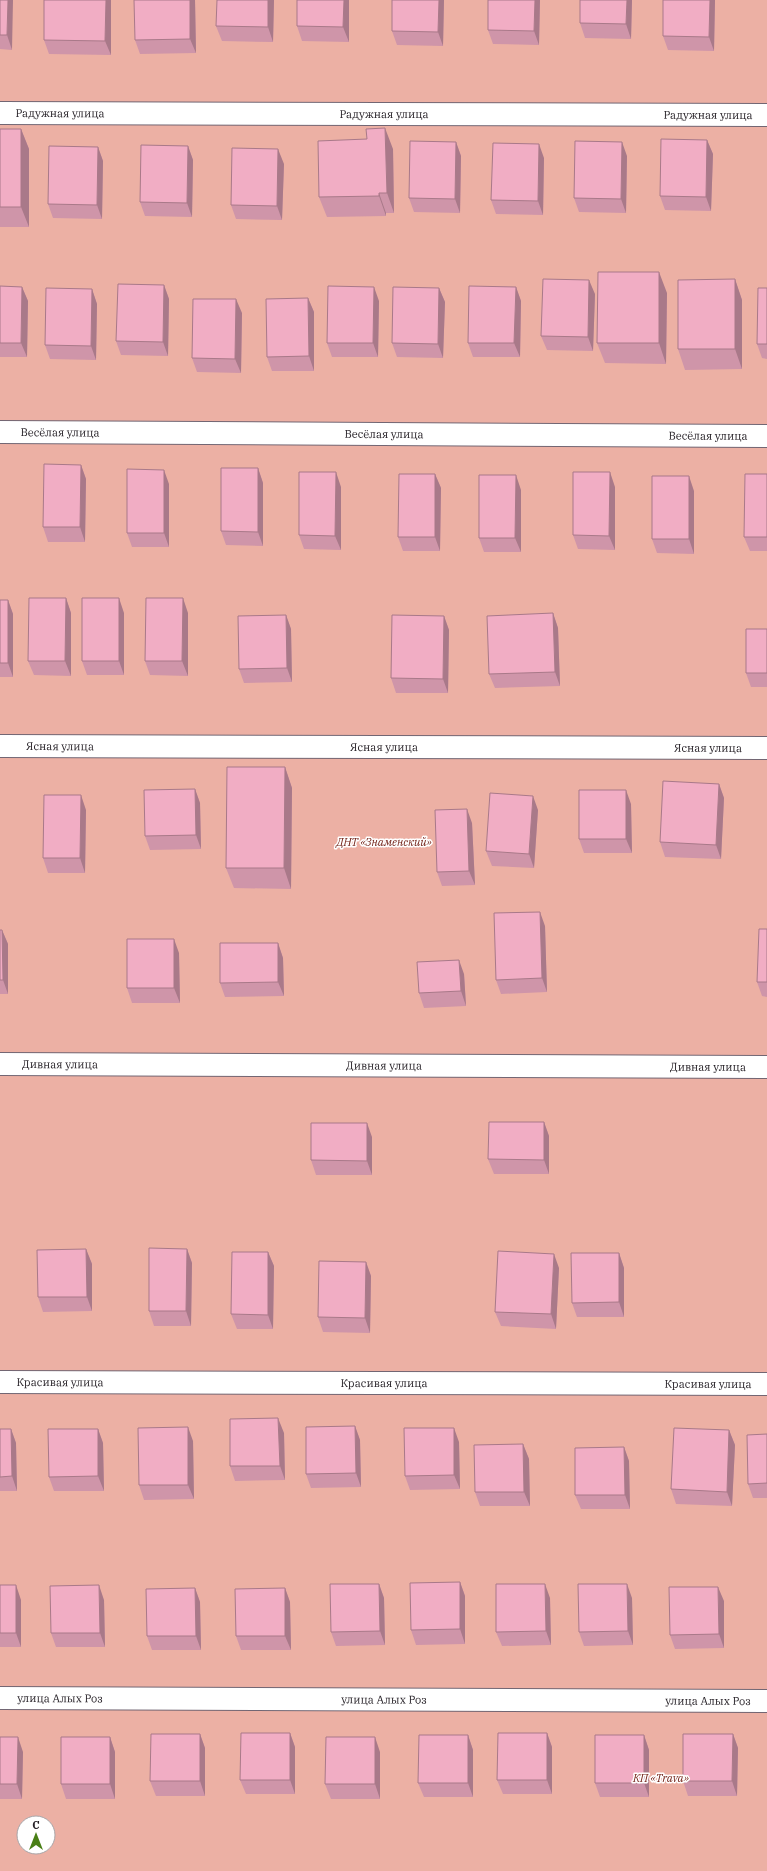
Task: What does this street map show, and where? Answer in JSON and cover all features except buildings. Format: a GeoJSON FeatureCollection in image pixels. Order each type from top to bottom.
{"type":"FeatureCollection","features":[{"type":"Feature","properties":{"kind":"street","name":"Радужная улица"},"geometry":{"type":"LineString","coordinates":[[0,113],[767,115]]}},
{"type":"Feature","properties":{"kind":"street","name":"Весёлая улица"},"geometry":{"type":"LineString","coordinates":[[0,432],[767,436]]}},
{"type":"Feature","properties":{"kind":"street","name":"Ясная улица"},"geometry":{"type":"LineString","coordinates":[[0,746],[767,748]]}},
{"type":"Feature","properties":{"kind":"street","name":"Дивная улица"},"geometry":{"type":"LineString","coordinates":[[0,1064],[767,1066]]}},
{"type":"Feature","properties":{"kind":"street","name":"Красивая улица"},"geometry":{"type":"LineString","coordinates":[[0,1382],[767,1384]]}},
{"type":"Feature","properties":{"kind":"street","name":"улица Алых Роз"},"geometry":{"type":"LineString","coordinates":[[0,1698],[767,1701]]}},
{"type":"Feature","properties":{"kind":"green space","name":"ДНТ «Знаменский»"},"geometry":{"type":"Polygon","coordinates":[[[0,0],[767,0],[767,1871],[0,1871],[0,0]]]}},
{"type":"Feature","properties":{"kind":"park label","name":"КП «Trava»"},"geometry":{"type":"Point","coordinates":[661,1778]}}]}
